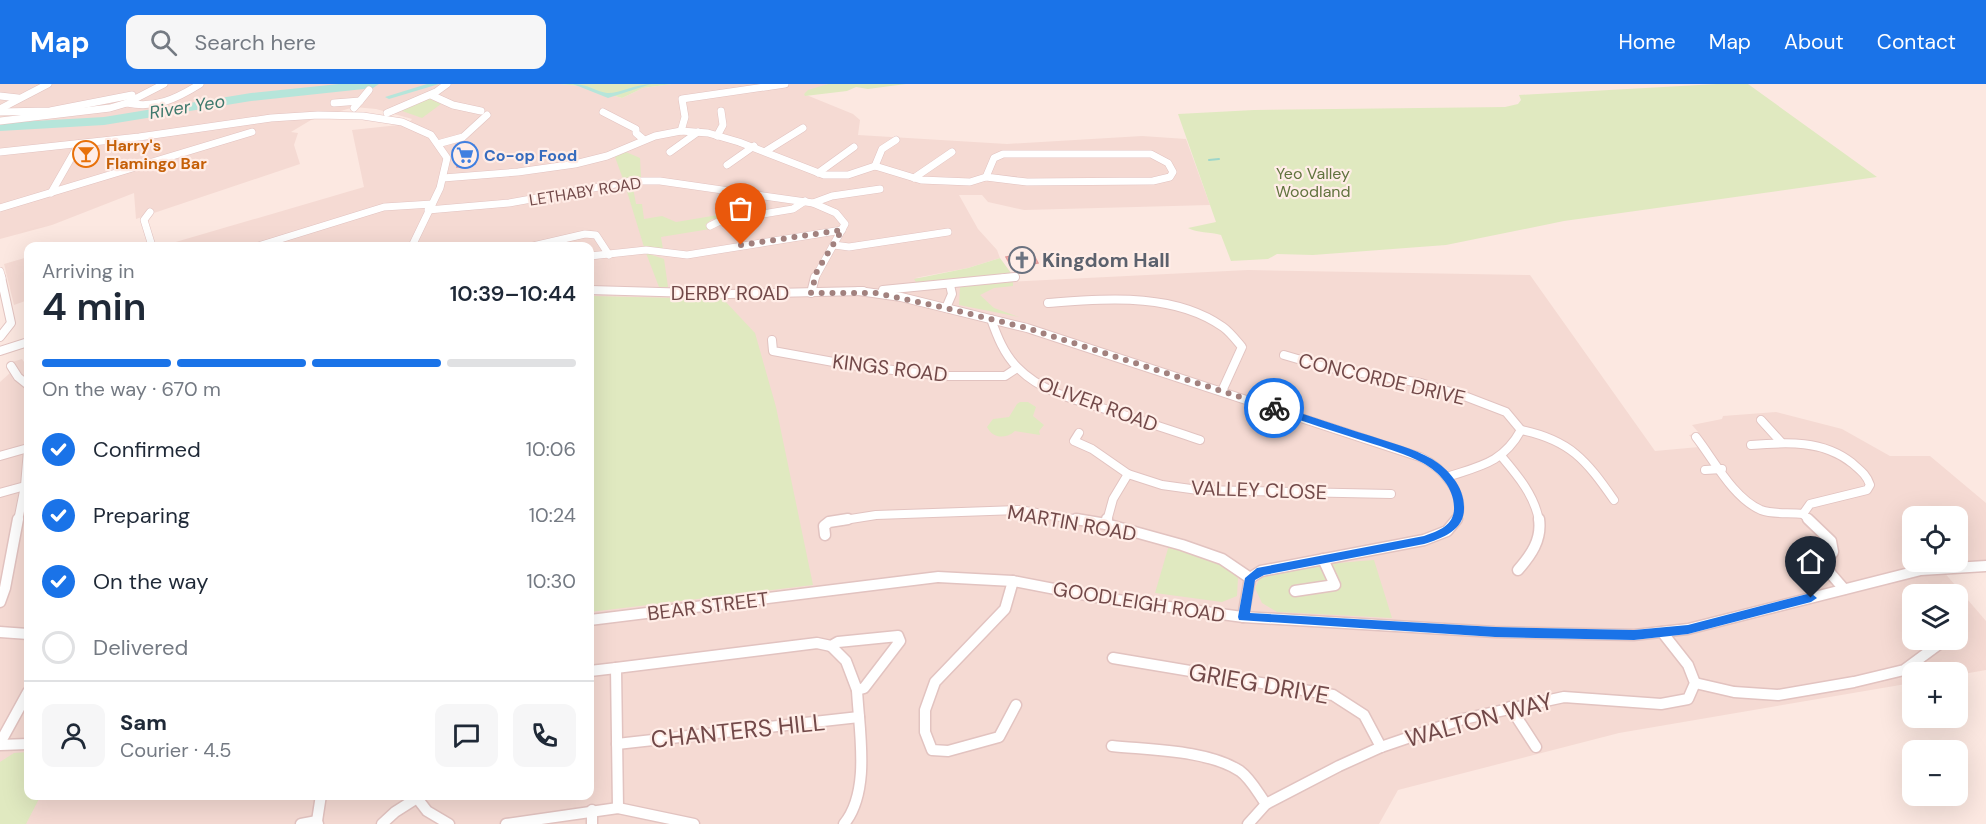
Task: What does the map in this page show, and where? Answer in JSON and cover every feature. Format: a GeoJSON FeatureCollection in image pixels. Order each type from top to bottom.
{"type":"FeatureCollection","features":[{"type":"Feature","properties":{"kind":"street"},"geometry":{"type":"LineString","coordinates":[[0,110],[18,98],[48,84]]}},
{"type":"Feature","properties":{"kind":"street"},"geometry":{"type":"LineString","coordinates":[[0,121],[86,112],[127,103],[164,84]]}},
{"type":"Feature","properties":{"kind":"street"},"geometry":{"type":"LineString","coordinates":[[127,103],[138,106],[156,106],[200,84]]}},
{"type":"Feature","properties":{"kind":"street"},"geometry":{"type":"LineString","coordinates":[[387,113],[404,102],[431,95],[447,84]]}},
{"type":"Feature","properties":{"kind":"street"},"geometry":{"type":"LineString","coordinates":[[681,131],[685,117],[682,99],[785,84]]}},
{"type":"Feature","properties":{"kind":"street"},"geometry":{"type":"LineString","coordinates":[[354,108],[369,90]]}},
{"type":"Feature","properties":{"kind":"street"},"geometry":{"type":"LineString","coordinates":[[0,110],[24,113],[78,107],[132,95]]}},
{"type":"Feature","properties":{"kind":"street"},"geometry":{"type":"LineString","coordinates":[[431,95],[453,105],[484,113],[463,137],[441,143]]}},
{"type":"Feature","properties":{"kind":"street"},"geometry":{"type":"LineString","coordinates":[[0,96],[18,98]]}},
{"type":"Feature","properties":{"kind":"street"},"geometry":{"type":"LineString","coordinates":[[324,104],[360,101]]}},
{"type":"Feature","properties":{"kind":"street"},"geometry":{"type":"LineString","coordinates":[[0,152],[159,134],[300,111],[354,108],[387,113],[416,122],[434,134],[441,143],[448,162],[414,242]]}},
{"type":"Feature","properties":{"kind":"street"},"geometry":{"type":"LineString","coordinates":[[717,136],[723,124],[721,111]]}},
{"type":"Feature","properties":{"kind":"street"},"geometry":{"type":"LineString","coordinates":[[603,112],[636,129],[636,133],[643,139]]}},
{"type":"Feature","properties":{"kind":"street"},"geometry":{"type":"LineString","coordinates":[[766,151],[803,128]]}},
{"type":"Feature","properties":{"kind":"street"},"geometry":{"type":"LineString","coordinates":[[443,178],[516,173],[590,161],[643,139],[681,131],[698,132],[754,146],[818,173],[847,176],[875,166],[914,178],[970,182],[987,177],[1027,182],[1153,181],[1170,177],[1173,172],[1168,163],[1151,154],[1003,154],[994,158],[987,177]]}},
{"type":"Feature","properties":{"kind":"street"},"geometry":{"type":"LineString","coordinates":[[0,208],[252,132]]}},
{"type":"Feature","properties":{"kind":"street"},"geometry":{"type":"LineString","coordinates":[[670,152],[698,132]]}},
{"type":"Feature","properties":{"kind":"street"},"geometry":{"type":"LineString","coordinates":[[875,166],[882,149],[896,140]]}},
{"type":"Feature","properties":{"kind":"street"},"geometry":{"type":"LineString","coordinates":[[51,193],[79,144]]}},
{"type":"Feature","properties":{"kind":"street"},"geometry":{"type":"LineString","coordinates":[[727,165],[754,146]]}},
{"type":"Feature","properties":{"kind":"street"},"geometry":{"type":"LineString","coordinates":[[818,173],[854,147]]}},
{"type":"Feature","properties":{"kind":"street"},"geometry":{"type":"LineString","coordinates":[[914,178],[952,152]]}},
{"type":"Feature","properties":{"kind":"street","name":"LETHABY ROAD"},"geometry":{"type":"LineString","coordinates":[[271,242],[384,207],[509,203],[638,180],[681,182],[809,202]]}},
{"type":"Feature","properties":{"kind":"street"},"geometry":{"type":"LineString","coordinates":[[710,226],[720,221],[793,209],[832,195],[880,189]]}},
{"type":"Feature","properties":{"kind":"street"},"geometry":{"type":"LineString","coordinates":[[809,202],[828,208],[842,218],[845,224],[817,271],[811,293]]}},
{"type":"Feature","properties":{"kind":"street"},"geometry":{"type":"LineString","coordinates":[[150,212],[144,220],[151,242]]}},
{"type":"Feature","properties":{"kind":"street"},"geometry":{"type":"LineString","coordinates":[[594,256],[646,250],[687,255],[842,230]]}},
{"type":"Feature","properties":{"kind":"street"},"geometry":{"type":"LineString","coordinates":[[834,245],[849,247],[948,232]]}},
{"type":"Feature","properties":{"kind":"street"},"geometry":{"type":"LineString","coordinates":[[550,242],[585,234],[596,235],[609,255]]}},
{"type":"Feature","properties":{"kind":"street"},"geometry":{"type":"LineString","coordinates":[[0,271],[11,323],[0,337]]}},
{"type":"Feature","properties":{"kind":"street","name":"DERBY ROAD"},"geometry":{"type":"LineString","coordinates":[[594,290],[729,294],[811,293],[950,285],[1015,277]]}},
{"type":"Feature","properties":{"kind":"street"},"geometry":{"type":"LineString","coordinates":[[946,308],[952,294],[950,285]]}},
{"type":"Feature","properties":{"kind":"street"},"geometry":{"type":"LineString","coordinates":[[859,291],[891,295],[1027,328],[1406,452],[1428,462],[1447,477],[1456,490],[1459,515],[1453,526],[1442,534],[1424,540],[1261,571],[1250,578],[1243,617]]}},
{"type":"Feature","properties":{"kind":"street"},"geometry":{"type":"LineString","coordinates":[[1048,303],[1143,300],[1177,308],[1218,324],[1229,332],[1242,347],[1222,391]]}},
{"type":"Feature","properties":{"kind":"street","name":"OLIVER ROAD"},"geometry":{"type":"LineString","coordinates":[[991,319],[998,341],[1017,368],[1042,386],[1078,401],[1200,440]]}},
{"type":"Feature","properties":{"kind":"street","name":"KINGS ROAD"},"geometry":{"type":"LineString","coordinates":[[772,340],[773,351],[902,372],[996,377],[1005,376],[1017,368]]}},
{"type":"Feature","properties":{"kind":"street"},"geometry":{"type":"LineString","coordinates":[[0,351],[24,343]]}},
{"type":"Feature","properties":{"kind":"street","name":"CONCORDE DRIVE"},"geometry":{"type":"LineString","coordinates":[[1284,355],[1325,367],[1421,384],[1467,397],[1506,412],[1521,430]]}},
{"type":"Feature","properties":{"kind":"street"},"geometry":{"type":"LineString","coordinates":[[11,366],[24,382]]}},
{"type":"Feature","properties":{"kind":"street"},"geometry":{"type":"LineString","coordinates":[[1761,420],[1781,442]]}},
{"type":"Feature","properties":{"kind":"street"},"geometry":{"type":"LineString","coordinates":[[1447,477],[1502,457],[1515,444],[1521,430],[1538,432],[1566,444],[1585,458],[1614,500]]}},
{"type":"Feature","properties":{"kind":"street","name":"VALLEY CLOSE"},"geometry":{"type":"LineString","coordinates":[[1079,433],[1074,441],[1076,443],[1092,449],[1128,474],[1162,484],[1198,490],[1391,494]]}},
{"type":"Feature","properties":{"kind":"street"},"geometry":{"type":"LineString","coordinates":[[1696,436],[1753,506],[1771,512],[1781,510],[1803,514],[1831,541],[1833,552],[1826,563],[1827,568],[1844,589]]}},
{"type":"Feature","properties":{"kind":"street"},"geometry":{"type":"LineString","coordinates":[[1751,445],[1800,442],[1838,453],[1851,461],[1870,481],[1867,490],[1810,504],[1803,514]]}},
{"type":"Feature","properties":{"kind":"street"},"geometry":{"type":"LineString","coordinates":[[0,456],[24,450]]}},
{"type":"Feature","properties":{"kind":"street"},"geometry":{"type":"LineString","coordinates":[[1502,457],[1527,488],[1539,520],[1534,550],[1518,570]]}},
{"type":"Feature","properties":{"kind":"street"},"geometry":{"type":"LineString","coordinates":[[1705,470],[1722,469]]}},
{"type":"Feature","properties":{"kind":"street"},"geometry":{"type":"LineString","coordinates":[[1106,524],[1113,499],[1128,474]]}},
{"type":"Feature","properties":{"kind":"street"},"geometry":{"type":"LineString","coordinates":[[0,494],[24,486]]}},
{"type":"Feature","properties":{"kind":"street"},"geometry":{"type":"LineString","coordinates":[[0,603],[24,491]]}},
{"type":"Feature","properties":{"kind":"street","name":"MARTIN ROAD"},"geometry":{"type":"LineString","coordinates":[[825,535],[824,526],[829,522],[876,515],[961,510],[1019,510],[1106,524],[1222,559],[1250,578]]}},
{"type":"Feature","properties":{"kind":"street"},"geometry":{"type":"LineString","coordinates":[[1295,591],[1335,585],[1323,559]]}},
{"type":"Feature","properties":{"kind":"street","name":"GOODLEIGH ROAD"},"geometry":{"type":"LineString","coordinates":[[826,591],[938,577],[1013,581],[1162,608],[1243,617],[1510,633],[1634,635],[1688,629],[1921,570],[1986,566]]}},
{"type":"Feature","properties":{"kind":"street"},"geometry":{"type":"LineString","coordinates":[[1013,581],[1005,609],[935,682],[925,710],[925,732],[932,750],[948,752],[999,737],[1016,705]]}},
{"type":"Feature","properties":{"kind":"street","name":"BEAR STREET"},"geometry":{"type":"LineString","coordinates":[[594,620],[826,591]]}},
{"type":"Feature","properties":{"kind":"street"},"geometry":{"type":"LineString","coordinates":[[0,632],[24,634]]}},
{"type":"Feature","properties":{"kind":"street"},"geometry":{"type":"LineString","coordinates":[[1662,632],[1688,665],[1695,683],[1734,692],[1778,695],[1854,682],[1904,670],[1931,650]]}},
{"type":"Feature","properties":{"kind":"street"},"geometry":{"type":"LineString","coordinates":[[831,646],[838,642],[858,638],[898,636],[900,641],[893,651],[864,688],[857,690]]}},
{"type":"Feature","properties":{"kind":"street"},"geometry":{"type":"LineString","coordinates":[[594,671],[817,643],[831,646],[846,660],[857,690],[861,788],[854,812],[846,823]]}},
{"type":"Feature","properties":{"kind":"street","name":"GRIEG DRIVE"},"geometry":{"type":"LineString","coordinates":[[1113,658],[1333,695],[1361,709],[1381,747]]}},
{"type":"Feature","properties":{"kind":"street"},"geometry":{"type":"LineString","coordinates":[[616,668],[618,808]]}},
{"type":"Feature","properties":{"kind":"street","name":"WALTON WAY"},"geometry":{"type":"LineString","coordinates":[[1248,824],[1266,804],[1339,766],[1381,747],[1463,719],[1564,697],[1675,703],[1688,699],[1695,683]]}},
{"type":"Feature","properties":{"kind":"street"},"geometry":{"type":"LineString","coordinates":[[24,699],[0,744],[24,744]]}},
{"type":"Feature","properties":{"kind":"street"},"geometry":{"type":"LineString","coordinates":[[1510,707],[1536,747]]}},
{"type":"Feature","properties":{"kind":"street","name":"CHANTERS HILL"},"geometry":{"type":"LineString","coordinates":[[617,744],[859,717]]}},
{"type":"Feature","properties":{"kind":"street"},"geometry":{"type":"LineString","coordinates":[[1112,746],[1217,760],[1239,771],[1252,783],[1266,804]]}},
{"type":"Feature","properties":{"kind":"street"},"geometry":{"type":"LineString","coordinates":[[301,824],[317,822],[320,800]]}},
{"type":"Feature","properties":{"kind":"street"},"geometry":{"type":"LineString","coordinates":[[382,824],[412,800]]}},
{"type":"Feature","properties":{"kind":"street"},"geometry":{"type":"LineString","coordinates":[[418,800],[427,811],[450,824]]}},
{"type":"Feature","properties":{"kind":"street"},"geometry":{"type":"LineString","coordinates":[[506,824],[618,808],[694,824]]}},
{"type":"Feature","properties":{"kind":"street"},"geometry":{"type":"LineString","coordinates":[[592,810],[592,824]]}},
{"type":"Feature","properties":{"kind":"shaded area"},"geometry":{"type":"Polygon","coordinates":[[[0,84],[560,84],[579,86],[622,98],[643,88],[672,84],[828,84],[804,94],[853,114],[860,120],[858,135],[1007,144],[1142,136],[1186,139],[1210,205],[1024,210],[988,202],[982,195],[959,195],[978,229],[997,250],[1000,258],[968,268],[915,278],[1011,273],[1007,282],[1248,270],[1530,275],[1655,451],[1699,447],[1689,435],[1699,433],[1692,425],[1722,419],[1723,416],[1776,412],[1842,429],[1890,456],[1930,456],[1986,503],[1986,561],[1968,562],[1968,506],[1902,506],[1902,572],[1944,572],[1954,584],[1902,584],[1902,650],[1968,650],[1968,600],[1986,621],[1986,670],[1968,673],[1968,662],[1902,662],[1902,685],[1619,733],[1398,790],[1379,824],[0,824],[0,382],[10,373],[9,363],[22,359],[24,362],[24,800],[594,800],[594,242],[176,242],[364,187],[352,130],[408,124],[412,119],[376,109],[354,107],[311,120],[291,132],[298,133],[294,145],[300,164],[136,219],[134,193],[52,225],[0,239],[0,84]]]}},
{"type":"Feature","properties":{"kind":"shaded area"},"geometry":{"type":"Polygon","coordinates":[[[24,258],[24,301],[14,305],[4,264],[24,258]]]}},
{"type":"Feature","properties":{"kind":"green space"},"geometry":{"type":"Polygon","coordinates":[[[560,84],[672,84],[643,88],[622,98],[579,86],[560,84]]]}},
{"type":"Feature","properties":{"kind":"green space"},"geometry":{"type":"Polygon","coordinates":[[[828,84],[906,84],[868,89],[856,87],[847,91],[805,96],[804,94],[808,90],[828,84]]]}},
{"type":"Feature","properties":{"kind":"green space","name":"Yeo Valley Woodland"},"geometry":{"type":"Polygon","coordinates":[[[1748,84],[1877,177],[1564,221],[1446,245],[1313,255],[1277,254],[1268,259],[1231,261],[1221,235],[1188,228],[1216,222],[1178,114],[1254,110],[1505,107],[1518,104],[1521,100],[1519,95],[1748,84]]]}},
{"type":"Feature","properties":{"kind":"green space"},"geometry":{"type":"Polygon","coordinates":[[[428,98],[441,104],[422,118],[402,111],[402,106],[428,98]]]}},
{"type":"Feature","properties":{"kind":"green space"},"geometry":{"type":"Polygon","coordinates":[[[626,152],[640,158],[641,177],[623,179],[615,157],[626,152]]]}},
{"type":"Feature","properties":{"kind":"green space"},"geometry":{"type":"Polygon","coordinates":[[[625,185],[633,188],[636,204],[642,204],[644,219],[662,216],[676,222],[718,215],[719,218],[712,219],[705,225],[710,229],[661,237],[663,249],[644,247],[625,185]]]}},
{"type":"Feature","properties":{"kind":"green space"},"geometry":{"type":"Polygon","coordinates":[[[646,253],[664,259],[668,287],[659,287],[646,253]]]}},
{"type":"Feature","properties":{"kind":"green space"},"geometry":{"type":"Polygon","coordinates":[[[1000,258],[1011,273],[916,282],[914,279],[968,268],[1000,258]]]}},
{"type":"Feature","properties":{"kind":"green space"},"geometry":{"type":"Polygon","coordinates":[[[1013,282],[1013,286],[994,288],[980,295],[994,308],[1019,317],[959,305],[960,287],[1013,282]]]}},
{"type":"Feature","properties":{"kind":"green space"},"geometry":{"type":"Polygon","coordinates":[[[594,296],[723,299],[755,333],[776,407],[813,585],[594,612],[594,296]]]}},
{"type":"Feature","properties":{"kind":"green space"},"geometry":{"type":"Polygon","coordinates":[[[1020,402],[1028,402],[1036,407],[1033,416],[1044,425],[1039,431],[1040,435],[1015,431],[1000,437],[993,434],[987,427],[993,419],[1009,417],[1020,402]]]}},
{"type":"Feature","properties":{"kind":"green space"},"geometry":{"type":"Polygon","coordinates":[[[1169,545],[1206,557],[1231,571],[1238,578],[1237,596],[1222,602],[1155,593],[1169,545]]]}},
{"type":"Feature","properties":{"kind":"green space"},"geometry":{"type":"Polygon","coordinates":[[[1374,560],[1392,618],[1277,612],[1262,603],[1255,588],[1260,578],[1288,571],[1374,560]]]}},
{"type":"Feature","properties":{"kind":"green space"},"geometry":{"type":"Polygon","coordinates":[[[24,752],[24,800],[38,800],[26,824],[0,824],[0,762],[14,753],[24,752]]]}},
{"type":"Feature","properties":{"kind":"building","name":"Co-op Food"},"geometry":{"type":"Polygon","coordinates":[[[464,143],[464,147],[474,145],[475,164],[457,167],[456,145],[464,143]]]}},
{"type":"Feature","properties":{"kind":"building","name":"Kingdom Hall"},"geometry":{"type":"Polygon","coordinates":[[[1032,252],[1038,263],[1012,268],[1006,257],[1032,252]]]}},
{"type":"Feature","properties":{"kind":"waterway","name":"River Yeo"},"geometry":{"type":"LineString","coordinates":[[0,127],[104,121],[251,97],[373,84]]}},
{"type":"Feature","properties":{"kind":"waterway"},"geometry":{"type":"LineString","coordinates":[[389,97],[435,84]]}},
{"type":"Feature","properties":{"kind":"waterway"},"geometry":{"type":"LineString","coordinates":[[577,84],[608,96],[647,84]]}},
{"type":"Feature","properties":{"kind":"waterway"},"geometry":{"type":"LineString","coordinates":[[1209,160],[1219,159]]}},
{"type":"Feature","properties":{"kind":"way so far"},"geometry":{"type":"LineString","coordinates":[[741,245],[842,230],[817,271],[811,293],[849,291],[901,297],[1027,328],[1274,408]]}},
{"type":"Feature","properties":{"kind":"place","name":"Harry's Flamingo Bar"},"geometry":{"type":"Point","coordinates":[86,154]}},
{"type":"Feature","properties":{"kind":"place","name":"Co-op Food"},"geometry":{"type":"Point","coordinates":[465,155]}},
{"type":"Feature","properties":{"kind":"place","name":"Kingdom Hall"},"geometry":{"type":"Point","coordinates":[1022,260]}},
{"type":"Feature","properties":{"kind":"route"},"geometry":{"type":"LineString","coordinates":[[1274,408],[1406,452],[1428,462],[1447,477],[1456,490],[1459,515],[1453,526],[1442,534],[1424,540],[1261,571],[1250,578],[1246,590],[1243,617],[1495,632],[1634,635],[1688,629],[1811,598]]}}]}
